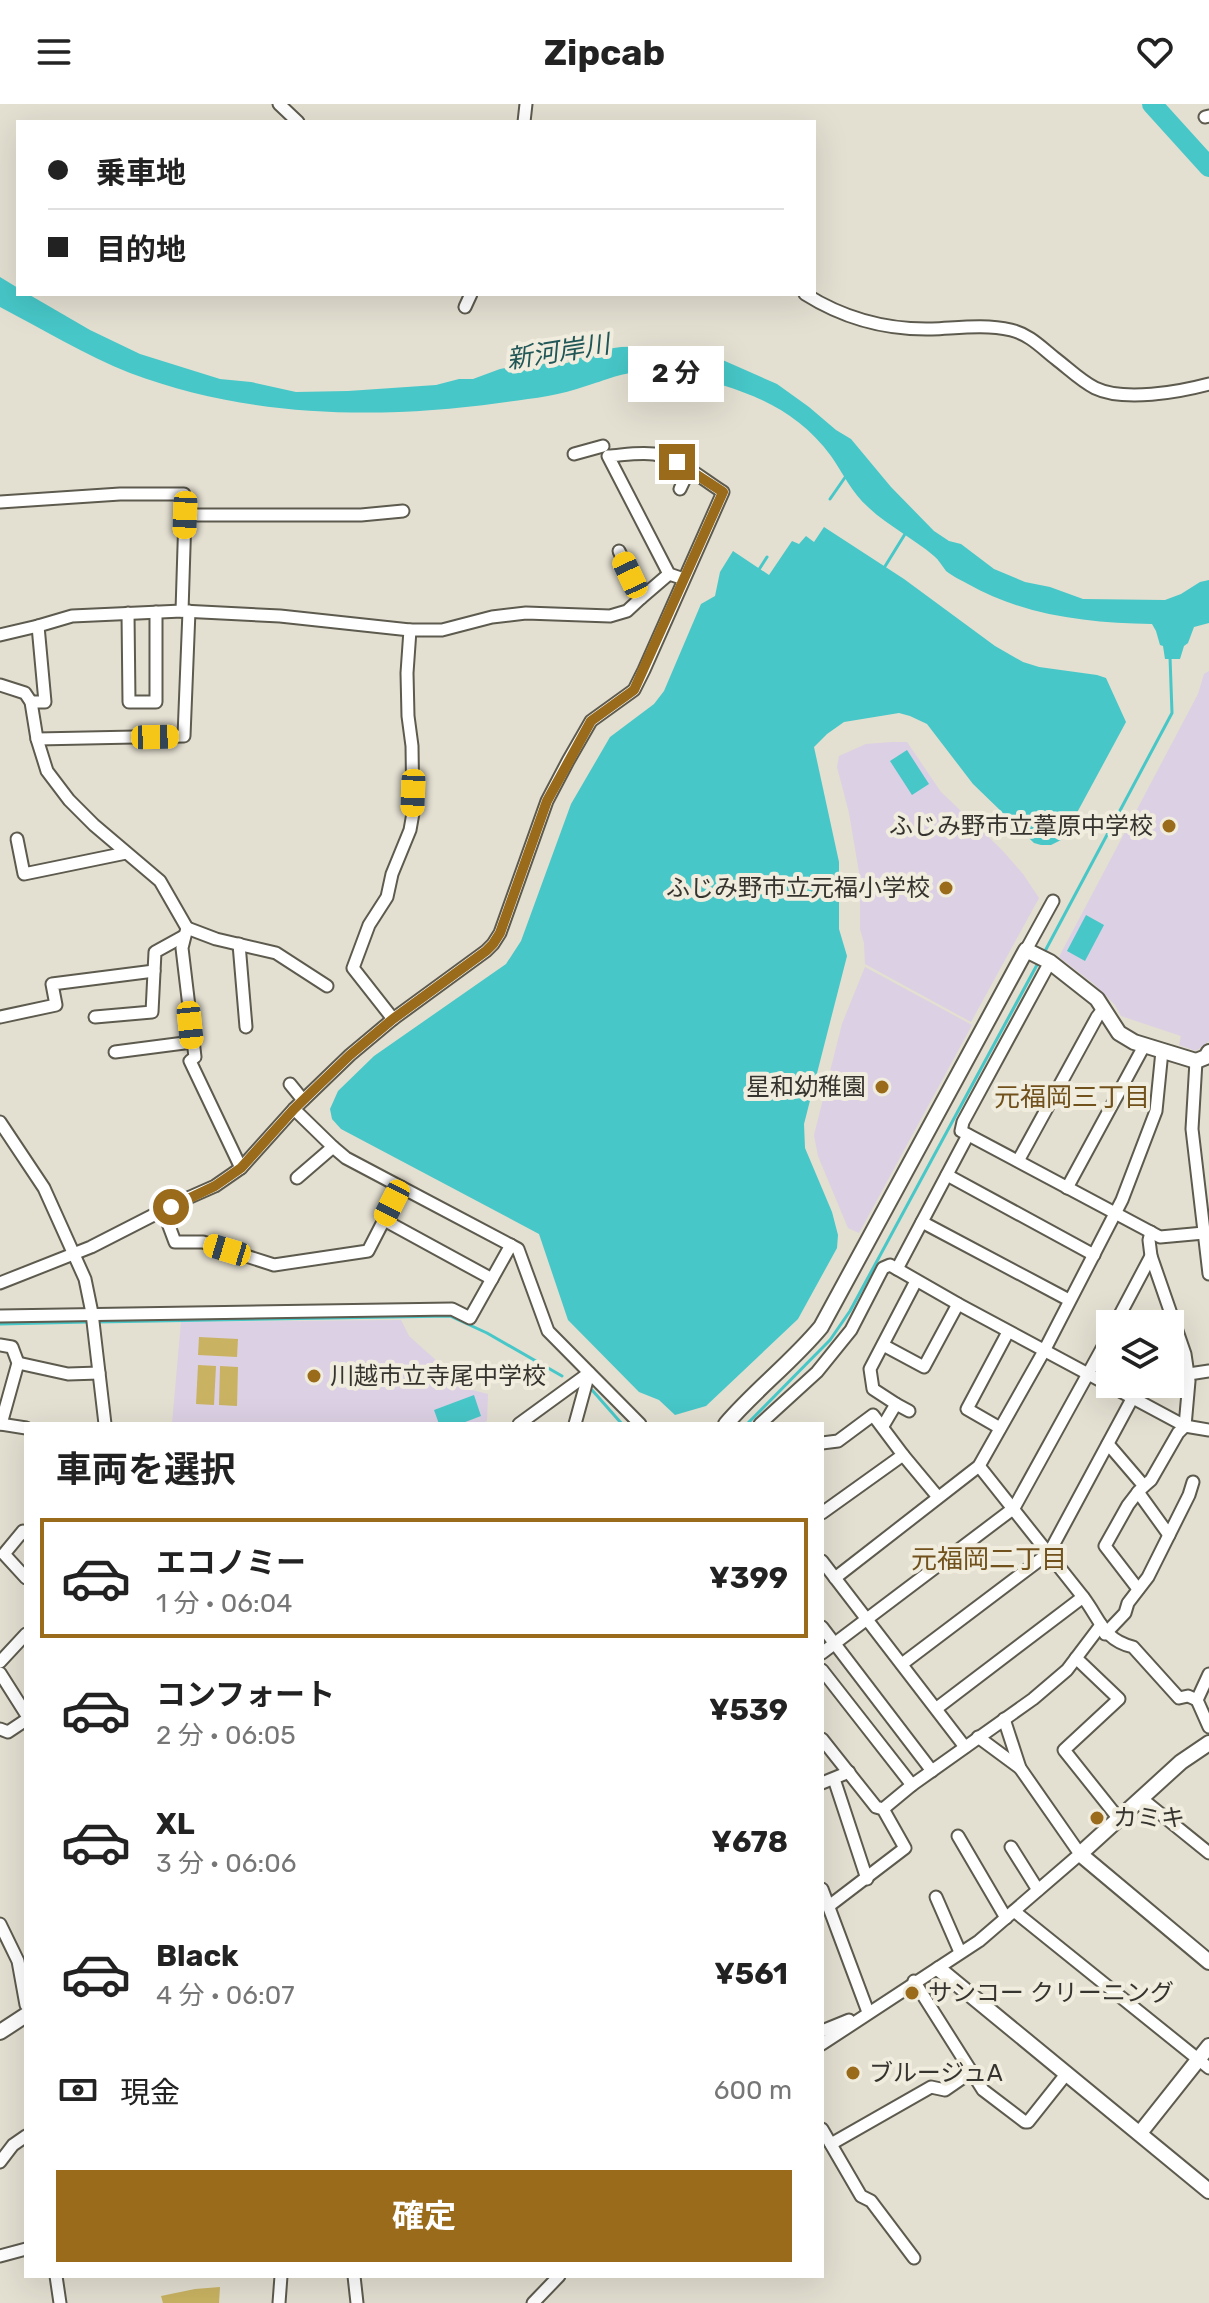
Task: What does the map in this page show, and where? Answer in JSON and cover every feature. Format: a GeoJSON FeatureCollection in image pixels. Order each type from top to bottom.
{"type":"FeatureCollection","features":[{"type":"Feature","properties":{"kind":"street"},"geometry":{"type":"LineString","coordinates":[[279,104],[296,120]]}},
{"type":"Feature","properties":{"kind":"street"},"geometry":{"type":"LineString","coordinates":[[465,307],[470,296]]}},
{"type":"Feature","properties":{"kind":"street"},"geometry":{"type":"LineString","coordinates":[[808,296],[848,316],[887,326],[1009,330],[1024,335],[1084,382],[1114,394],[1174,391],[1209,384]]}},
{"type":"Feature","properties":{"kind":"street"},"geometry":{"type":"LineString","coordinates":[[600,431],[605,451],[669,574],[684,579]]}},
{"type":"Feature","properties":{"kind":"street"},"geometry":{"type":"LineString","coordinates":[[0,1283],[74,1254],[215,1186],[241,1168],[350,1055],[493,944],[500,933],[547,801],[591,721],[634,690],[723,492],[677,462],[656,454],[605,451],[574,454]]}},
{"type":"Feature","properties":{"kind":"street"},"geometry":{"type":"LineString","coordinates":[[680,489],[689,470]]}},
{"type":"Feature","properties":{"kind":"street"},"geometry":{"type":"LineString","coordinates":[[0,502],[120,494],[184,494],[184,736],[37,739]]}},
{"type":"Feature","properties":{"kind":"street"},"geometry":{"type":"LineString","coordinates":[[185,515],[361,515],[403,511]]}},
{"type":"Feature","properties":{"kind":"street"},"geometry":{"type":"LineString","coordinates":[[619,551],[641,598]]}},
{"type":"Feature","properties":{"kind":"street"},"geometry":{"type":"LineString","coordinates":[[1,638],[72,616],[128,613],[185,611],[280,616],[410,630],[442,630],[492,617],[526,613],[610,616],[627,611],[669,574]]}},
{"type":"Feature","properties":{"kind":"street"},"geometry":{"type":"LineString","coordinates":[[128,613],[129,702],[156,702],[156,612]]}},
{"type":"Feature","properties":{"kind":"street"},"geometry":{"type":"LineString","coordinates":[[31,702],[45,702],[38,626]]}},
{"type":"Feature","properties":{"kind":"street"},"geometry":{"type":"LineString","coordinates":[[393,1019],[353,968],[369,925],[387,897],[413,813],[407,673],[410,630]]}},
{"type":"Feature","properties":{"kind":"street"},"geometry":{"type":"LineString","coordinates":[[0,685],[25,693],[31,702],[37,739],[47,771],[69,800],[160,881],[186,932],[182,948],[195,1057],[190,1061],[241,1168]]}},
{"type":"Feature","properties":{"kind":"street"},"geometry":{"type":"LineString","coordinates":[[17,839],[24,874],[126,853]]}},
{"type":"Feature","properties":{"kind":"street"},"geometry":{"type":"LineString","coordinates":[[728,1422],[798,1354],[821,1327],[1053,901]]}},
{"type":"Feature","properties":{"kind":"street"},"geometry":{"type":"LineString","coordinates":[[95,1017],[152,1012],[155,952],[186,932],[276,953],[327,986]]}},
{"type":"Feature","properties":{"kind":"street"},"geometry":{"type":"LineString","coordinates":[[239,944],[246,1027]]}},
{"type":"Feature","properties":{"kind":"street"},"geometry":{"type":"LineString","coordinates":[[1026,950],[1050,962],[1097,999],[1119,1033],[1144,1046],[1204,1058],[1192,1129],[1209,1274]]}},
{"type":"Feature","properties":{"kind":"street"},"geometry":{"type":"LineString","coordinates":[[1050,962],[963,1122],[961,1131],[1160,1237],[1204,1233]]}},
{"type":"Feature","properties":{"kind":"street"},"geometry":{"type":"LineString","coordinates":[[0,1017],[56,1005],[52,984],[154,971]]}},
{"type":"Feature","properties":{"kind":"street"},"geometry":{"type":"LineString","coordinates":[[1018,1161],[1104,1008]]}},
{"type":"Feature","properties":{"kind":"street"},"geometry":{"type":"LineString","coordinates":[[115,1052],[192,1042]]}},
{"type":"Feature","properties":{"kind":"street"},"geometry":{"type":"LineString","coordinates":[[1067,1188],[1144,1046]]}},
{"type":"Feature","properties":{"kind":"street"},"geometry":{"type":"LineString","coordinates":[[835,1578],[979,1466],[1116,1213],[1156,1111],[1162,1051]]}},
{"type":"Feature","properties":{"kind":"street"},"geometry":{"type":"LineString","coordinates":[[290,1084],[299,1105],[333,1147],[362,1167],[518,1249],[548,1331],[638,1422]]}},
{"type":"Feature","properties":{"kind":"street"},"geometry":{"type":"LineString","coordinates":[[0,1122],[44,1188],[85,1279],[105,1422]]}},
{"type":"Feature","properties":{"kind":"street"},"geometry":{"type":"LineString","coordinates":[[897,1269],[968,1135]]}},
{"type":"Feature","properties":{"kind":"street"},"geometry":{"type":"LineString","coordinates":[[297,1178],[333,1147]]}},
{"type":"Feature","properties":{"kind":"street"},"geometry":{"type":"LineString","coordinates":[[947,1175],[1094,1255]]}},
{"type":"Feature","properties":{"kind":"street"},"geometry":{"type":"LineString","coordinates":[[163,1210],[175,1242],[203,1242],[274,1265],[368,1251],[401,1187]]}},
{"type":"Feature","properties":{"kind":"street"},"geometry":{"type":"LineString","coordinates":[[384,1220],[492,1279]]}},
{"type":"Feature","properties":{"kind":"street"},"geometry":{"type":"LineString","coordinates":[[922,1222],[1069,1300]]}},
{"type":"Feature","properties":{"kind":"street"},"geometry":{"type":"LineString","coordinates":[[1151,1232],[1151,1256],[1167,1310]]}},
{"type":"Feature","properties":{"kind":"street"},"geometry":{"type":"LineString","coordinates":[[0,1316],[452,1309],[470,1318],[511,1245]]}},
{"type":"Feature","properties":{"kind":"street"},"geometry":{"type":"LineString","coordinates":[[1122,1310],[1151,1256]]}},
{"type":"Feature","properties":{"kind":"street"},"geometry":{"type":"LineString","coordinates":[[762,1422],[817,1372],[851,1330],[883,1268],[890,1265],[1185,1426],[1209,1430]]}},
{"type":"Feature","properties":{"kind":"street"},"geometry":{"type":"LineString","coordinates":[[909,1411],[873,1389],[870,1369],[916,1281]]}},
{"type":"Feature","properties":{"kind":"street"},"geometry":{"type":"LineString","coordinates":[[883,1345],[924,1367],[958,1304]]}},
{"type":"Feature","properties":{"kind":"street"},"geometry":{"type":"LineString","coordinates":[[1000,1428],[967,1409],[1008,1332]]}},
{"type":"Feature","properties":{"kind":"street"},"geometry":{"type":"LineString","coordinates":[[0,1345],[12,1347],[18,1363],[1,1424],[24,1428]]}},
{"type":"Feature","properties":{"kind":"street"},"geometry":{"type":"LineString","coordinates":[[1138,1589],[1105,1546],[1128,1505],[1151,1480],[1185,1426],[1189,1374],[1184,1352]]}},
{"type":"Feature","properties":{"kind":"street"},"geometry":{"type":"LineString","coordinates":[[824,1652],[1014,1508],[1096,1359]]}},
{"type":"Feature","properties":{"kind":"street"},"geometry":{"type":"LineString","coordinates":[[18,1363],[68,1374],[99,1373]]}},
{"type":"Feature","properties":{"kind":"street"},"geometry":{"type":"LineString","coordinates":[[1189,1374],[1209,1371]]}},
{"type":"Feature","properties":{"kind":"street"},"geometry":{"type":"LineString","coordinates":[[522,1422],[589,1373]]}},
{"type":"Feature","properties":{"kind":"street"},"geometry":{"type":"LineString","coordinates":[[576,1422],[589,1373]]}},
{"type":"Feature","properties":{"kind":"street"},"geometry":{"type":"LineString","coordinates":[[902,1664],[1049,1553],[1133,1399]]}},
{"type":"Feature","properties":{"kind":"street"},"geometry":{"type":"LineString","coordinates":[[883,1426],[896,1404]]}},
{"type":"Feature","properties":{"kind":"street"},"geometry":{"type":"LineString","coordinates":[[824,1443],[838,1441],[873,1415],[938,1497]]}},
{"type":"Feature","properties":{"kind":"street"},"geometry":{"type":"LineString","coordinates":[[1108,1444],[1169,1535]]}},
{"type":"Feature","properties":{"kind":"street"},"geometry":{"type":"LineString","coordinates":[[824,1512],[903,1455]]}},
{"type":"Feature","properties":{"kind":"street"},"geometry":{"type":"LineString","coordinates":[[979,1466],[1083,1597],[1103,1629],[1125,1645],[1133,1647],[1179,1698],[1188,1696],[1197,1700]]}},
{"type":"Feature","properties":{"kind":"street"},"geometry":{"type":"LineString","coordinates":[[883,1809],[1033,1699],[1067,1670],[1103,1629],[1125,1613],[1128,1603],[1148,1577],[1193,1482]]}},
{"type":"Feature","properties":{"kind":"street"},"geometry":{"type":"LineString","coordinates":[[24,1532],[4,1554],[24,1576]]}},
{"type":"Feature","properties":{"kind":"street"},"geometry":{"type":"LineString","coordinates":[[824,1564],[965,1747]]}},
{"type":"Feature","properties":{"kind":"street"},"geometry":{"type":"LineString","coordinates":[[937,1708],[1083,1597]]}},
{"type":"Feature","properties":{"kind":"street"},"geometry":{"type":"LineString","coordinates":[[824,1630],[922,1778]]}},
{"type":"Feature","properties":{"kind":"street"},"geometry":{"type":"LineString","coordinates":[[0,1662],[24,1636]]}},
{"type":"Feature","properties":{"kind":"street"},"geometry":{"type":"LineString","coordinates":[[1076,1658],[1119,1699],[1064,1750],[1119,1819]]}},
{"type":"Feature","properties":{"kind":"street"},"geometry":{"type":"LineString","coordinates":[[824,1672],[922,1778]]}},
{"type":"Feature","properties":{"kind":"street"},"geometry":{"type":"LineString","coordinates":[[0,1673],[24,1714]]}},
{"type":"Feature","properties":{"kind":"street"},"geometry":{"type":"LineString","coordinates":[[1209,1674],[1197,1700],[1209,1727]]}},
{"type":"Feature","properties":{"kind":"street"},"geometry":{"type":"LineString","coordinates":[[0,1729],[8,1732],[24,1719]]}},
{"type":"Feature","properties":{"kind":"street"},"geometry":{"type":"LineString","coordinates":[[1004,1719],[1020,1768],[1080,1854],[1209,1962]]}},
{"type":"Feature","properties":{"kind":"street"},"geometry":{"type":"LineString","coordinates":[[978,1737],[1020,1768]]}},
{"type":"Feature","properties":{"kind":"street"},"geometry":{"type":"LineString","coordinates":[[824,1741],[876,1807],[883,1809],[905,1848],[829,1906]]}},
{"type":"Feature","properties":{"kind":"street"},"geometry":{"type":"LineString","coordinates":[[824,2043],[979,1941],[1181,1762],[1208,1746]]}},
{"type":"Feature","properties":{"kind":"street"},"geometry":{"type":"LineString","coordinates":[[824,1782],[849,1772]]}},
{"type":"Feature","properties":{"kind":"street"},"geometry":{"type":"LineString","coordinates":[[834,1779],[867,1879]]}},
{"type":"Feature","properties":{"kind":"street"},"geometry":{"type":"LineString","coordinates":[[1141,1798],[1209,1853]]}},
{"type":"Feature","properties":{"kind":"street"},"geometry":{"type":"LineString","coordinates":[[958,1836],[1010,1914],[1204,2064]]}},
{"type":"Feature","properties":{"kind":"street"},"geometry":{"type":"LineString","coordinates":[[1011,1847],[1038,1890]]}},
{"type":"Feature","properties":{"kind":"street"},"geometry":{"type":"LineString","coordinates":[[824,1894],[868,2012]]}},
{"type":"Feature","properties":{"kind":"street"},"geometry":{"type":"LineString","coordinates":[[936,1897],[960,1952]]}},
{"type":"Feature","properties":{"kind":"street"},"geometry":{"type":"LineString","coordinates":[[0,1924],[18,1961],[24,1994]]}},
{"type":"Feature","properties":{"kind":"street"},"geometry":{"type":"LineString","coordinates":[[939,1969],[1209,2191]]}},
{"type":"Feature","properties":{"kind":"street"},"geometry":{"type":"LineString","coordinates":[[914,1981],[983,2090],[1025,2122],[1067,2073]]}},
{"type":"Feature","properties":{"kind":"street"},"geometry":{"type":"LineString","coordinates":[[824,2030],[868,2012]]}},
{"type":"Feature","properties":{"kind":"street"},"geometry":{"type":"LineString","coordinates":[[0,2032],[24,2016]]}},
{"type":"Feature","properties":{"kind":"street"},"geometry":{"type":"LineString","coordinates":[[1140,2133],[1204,2064],[1209,2046]]}},
{"type":"Feature","properties":{"kind":"street"},"geometry":{"type":"LineString","coordinates":[[831,2144],[931,2087],[945,2090],[971,2072]]}},
{"type":"Feature","properties":{"kind":"street"},"geometry":{"type":"LineString","coordinates":[[824,2132],[861,2196],[871,2201],[914,2258]]}},
{"type":"Feature","properties":{"kind":"street"},"geometry":{"type":"LineString","coordinates":[[0,2162],[13,2145],[24,2137]]}},
{"type":"Feature","properties":{"kind":"street"},"geometry":{"type":"LineString","coordinates":[[0,2256],[24,2250]]}},
{"type":"Feature","properties":{"kind":"street"},"geometry":{"type":"LineString","coordinates":[[56,2278],[60,2303]]}},
{"type":"Feature","properties":{"kind":"street"},"geometry":{"type":"LineString","coordinates":[[279,2303],[281,2278]]}},
{"type":"Feature","properties":{"kind":"street"},"geometry":{"type":"LineString","coordinates":[[354,2278],[357,2303]]}},
{"type":"Feature","properties":{"kind":"street"},"geometry":{"type":"LineString","coordinates":[[533,2303],[557,2278]]}},
{"type":"Feature","properties":{"kind":"shaded area","name":"ふじみ野市立葦原中学校"},"geometry":{"type":"Polygon","coordinates":[[[1209,671],[1209,1041],[1196,1051],[1179,1045],[1181,1036],[1121,1016],[1115,1005],[1094,984],[1059,957],[1198,694],[1204,674],[1209,671]]]}},
{"type":"Feature","properties":{"kind":"shaded area","name":"ふじみ野市立元福小学校"},"geometry":{"type":"Polygon","coordinates":[[[907,742],[941,792],[1002,850],[1039,898],[971,1022],[865,964],[860,929],[860,878],[849,813],[837,767],[839,756],[866,744],[907,742]]]}},
{"type":"Feature","properties":{"kind":"shaded area","name":"星和幼稚園"},"geometry":{"type":"Polygon","coordinates":[[[865,967],[972,1025],[859,1233],[848,1228],[818,1156],[814,1135],[842,1024],[865,967]]]}},
{"type":"Feature","properties":{"kind":"shaded area","name":"川越市立寺尾中学校"},"geometry":{"type":"Polygon","coordinates":[[[401,1320],[409,1336],[468,1389],[488,1394],[487,1421],[172,1422],[181,1322],[401,1320]]]}},
{"type":"Feature","properties":{"kind":"shaded area"},"geometry":{"type":"Polygon","coordinates":[[[199,1337],[238,1339],[237,1357],[198,1355],[199,1337]]]}},
{"type":"Feature","properties":{"kind":"shaded area"},"geometry":{"type":"Polygon","coordinates":[[[198,1365],[216,1366],[214,1405],[196,1404],[198,1365]]]}},
{"type":"Feature","properties":{"kind":"shaded area"},"geometry":{"type":"Polygon","coordinates":[[[220,1366],[238,1367],[237,1406],[219,1405],[220,1366]]]}},
{"type":"Feature","properties":{"kind":"shaded area"},"geometry":{"type":"Polygon","coordinates":[[[220,2287],[219,2303],[163,2303],[161,2296],[195,2289],[220,2287]]]}},
{"type":"Feature","properties":{"kind":"water"},"geometry":{"type":"Polygon","coordinates":[[[0,277],[16,287],[16,296],[31,296],[140,354],[220,379],[296,392],[436,385],[473,379],[525,364],[567,363],[593,351],[621,347],[669,346],[709,354],[777,384],[809,407],[851,439],[891,487],[934,531],[949,541],[961,544],[994,569],[1025,582],[1083,599],[1165,600],[1209,580],[1209,623],[1194,627],[1180,659],[1165,659],[1163,646],[1152,624],[1057,616],[990,595],[948,573],[934,556],[868,507],[820,442],[796,420],[769,403],[697,377],[662,371],[635,372],[543,397],[453,408],[359,413],[312,411],[220,399],[174,388],[97,358],[0,307],[0,277]]]}},
{"type":"Feature","properties":{"kind":"water"},"geometry":{"type":"Polygon","coordinates":[[[824,527],[904,579],[995,646],[1023,662],[1106,678],[1126,722],[1066,833],[1051,845],[1034,843],[973,784],[927,724],[910,716],[899,713],[844,722],[814,747],[839,862],[839,929],[847,956],[804,1124],[805,1148],[832,1212],[838,1235],[837,1248],[798,1319],[706,1406],[675,1415],[659,1400],[639,1392],[568,1320],[539,1234],[341,1129],[332,1119],[330,1109],[338,1091],[374,1056],[506,964],[521,941],[571,804],[610,737],[654,704],[664,691],[701,604],[715,596],[720,572],[733,551],[769,575],[792,541],[799,544],[806,536],[814,542],[824,527]]]}},
{"type":"Feature","properties":{"kind":"water"},"geometry":{"type":"Polygon","coordinates":[[[907,750],[929,784],[912,795],[890,761],[907,750]]]}},
{"type":"Feature","properties":{"kind":"water"},"geometry":{"type":"Polygon","coordinates":[[[1086,915],[1104,925],[1085,961],[1067,951],[1086,915]]]}},
{"type":"Feature","properties":{"kind":"water"},"geometry":{"type":"Polygon","coordinates":[[[474,1395],[481,1416],[465,1422],[438,1422],[434,1410],[474,1395]]]}},
{"type":"Feature","properties":{"kind":"waterway"},"geometry":{"type":"LineString","coordinates":[[1152,104],[1209,167]]}},
{"type":"Feature","properties":{"kind":"waterway"},"geometry":{"type":"LineString","coordinates":[[830,499],[846,476]]}},
{"type":"Feature","properties":{"kind":"waterway"},"geometry":{"type":"LineString","coordinates":[[884,568],[905,534]]}},
{"type":"Feature","properties":{"kind":"waterway"},"geometry":{"type":"LineString","coordinates":[[758,571],[767,557]]}},
{"type":"Feature","properties":{"kind":"waterway"},"geometry":{"type":"LineString","coordinates":[[1044,953],[1172,713],[1170,657]]}},
{"type":"Feature","properties":{"kind":"waterway"},"geometry":{"type":"LineString","coordinates":[[749,1422],[830,1340],[850,1311],[1038,963]]}},
{"type":"Feature","properties":{"kind":"waterway"},"geometry":{"type":"LineString","coordinates":[[96,1322],[450,1316],[487,1333],[562,1376]]}},
{"type":"Feature","properties":{"kind":"waterway"},"geometry":{"type":"LineString","coordinates":[[0,1324],[88,1322]]}},
{"type":"Feature","properties":{"kind":"waterway"},"geometry":{"type":"LineString","coordinates":[[592,1390],[620,1422]]}},
{"type":"Feature","properties":{"kind":"place","name":"ふじみ野市立葦原中学校"},"geometry":{"type":"Point","coordinates":[1169,826]}},
{"type":"Feature","properties":{"kind":"place","name":"ふじみ野市立元福小学校"},"geometry":{"type":"Point","coordinates":[946,888]}},
{"type":"Feature","properties":{"kind":"place","name":"星和幼稚園"},"geometry":{"type":"Point","coordinates":[882,1087]}},
{"type":"Feature","properties":{"kind":"place","name":"川越市立寺尾中学校"},"geometry":{"type":"Point","coordinates":[314,1376]}},
{"type":"Feature","properties":{"kind":"place","name":"カミキ"},"geometry":{"type":"Point","coordinates":[1097,1818]}},
{"type":"Feature","properties":{"kind":"place","name":"サンコー クリーニング"},"geometry":{"type":"Point","coordinates":[912,1993]}},
{"type":"Feature","properties":{"kind":"place","name":"ブルージュA"},"geometry":{"type":"Point","coordinates":[853,2073]}},
{"type":"Feature","properties":{"kind":"district","name":"元福岡三丁目"},"geometry":{"type":"Point","coordinates":[1072,1097]}},
{"type":"Feature","properties":{"kind":"district","name":"元福岡二丁目"},"geometry":{"type":"Point","coordinates":[989,1559]}},
{"type":"Feature","properties":{"kind":"route"},"geometry":{"type":"LineString","coordinates":[[171,1207],[215,1186],[241,1168],[294,1109],[364,1042],[493,944],[500,933],[547,801],[591,721],[634,690],[723,492],[677,462]]}},
{"type":"Feature","properties":{"kind":"water label","name":"新河岸川"},"geometry":{"type":"Point","coordinates":[558,352]}}]}
